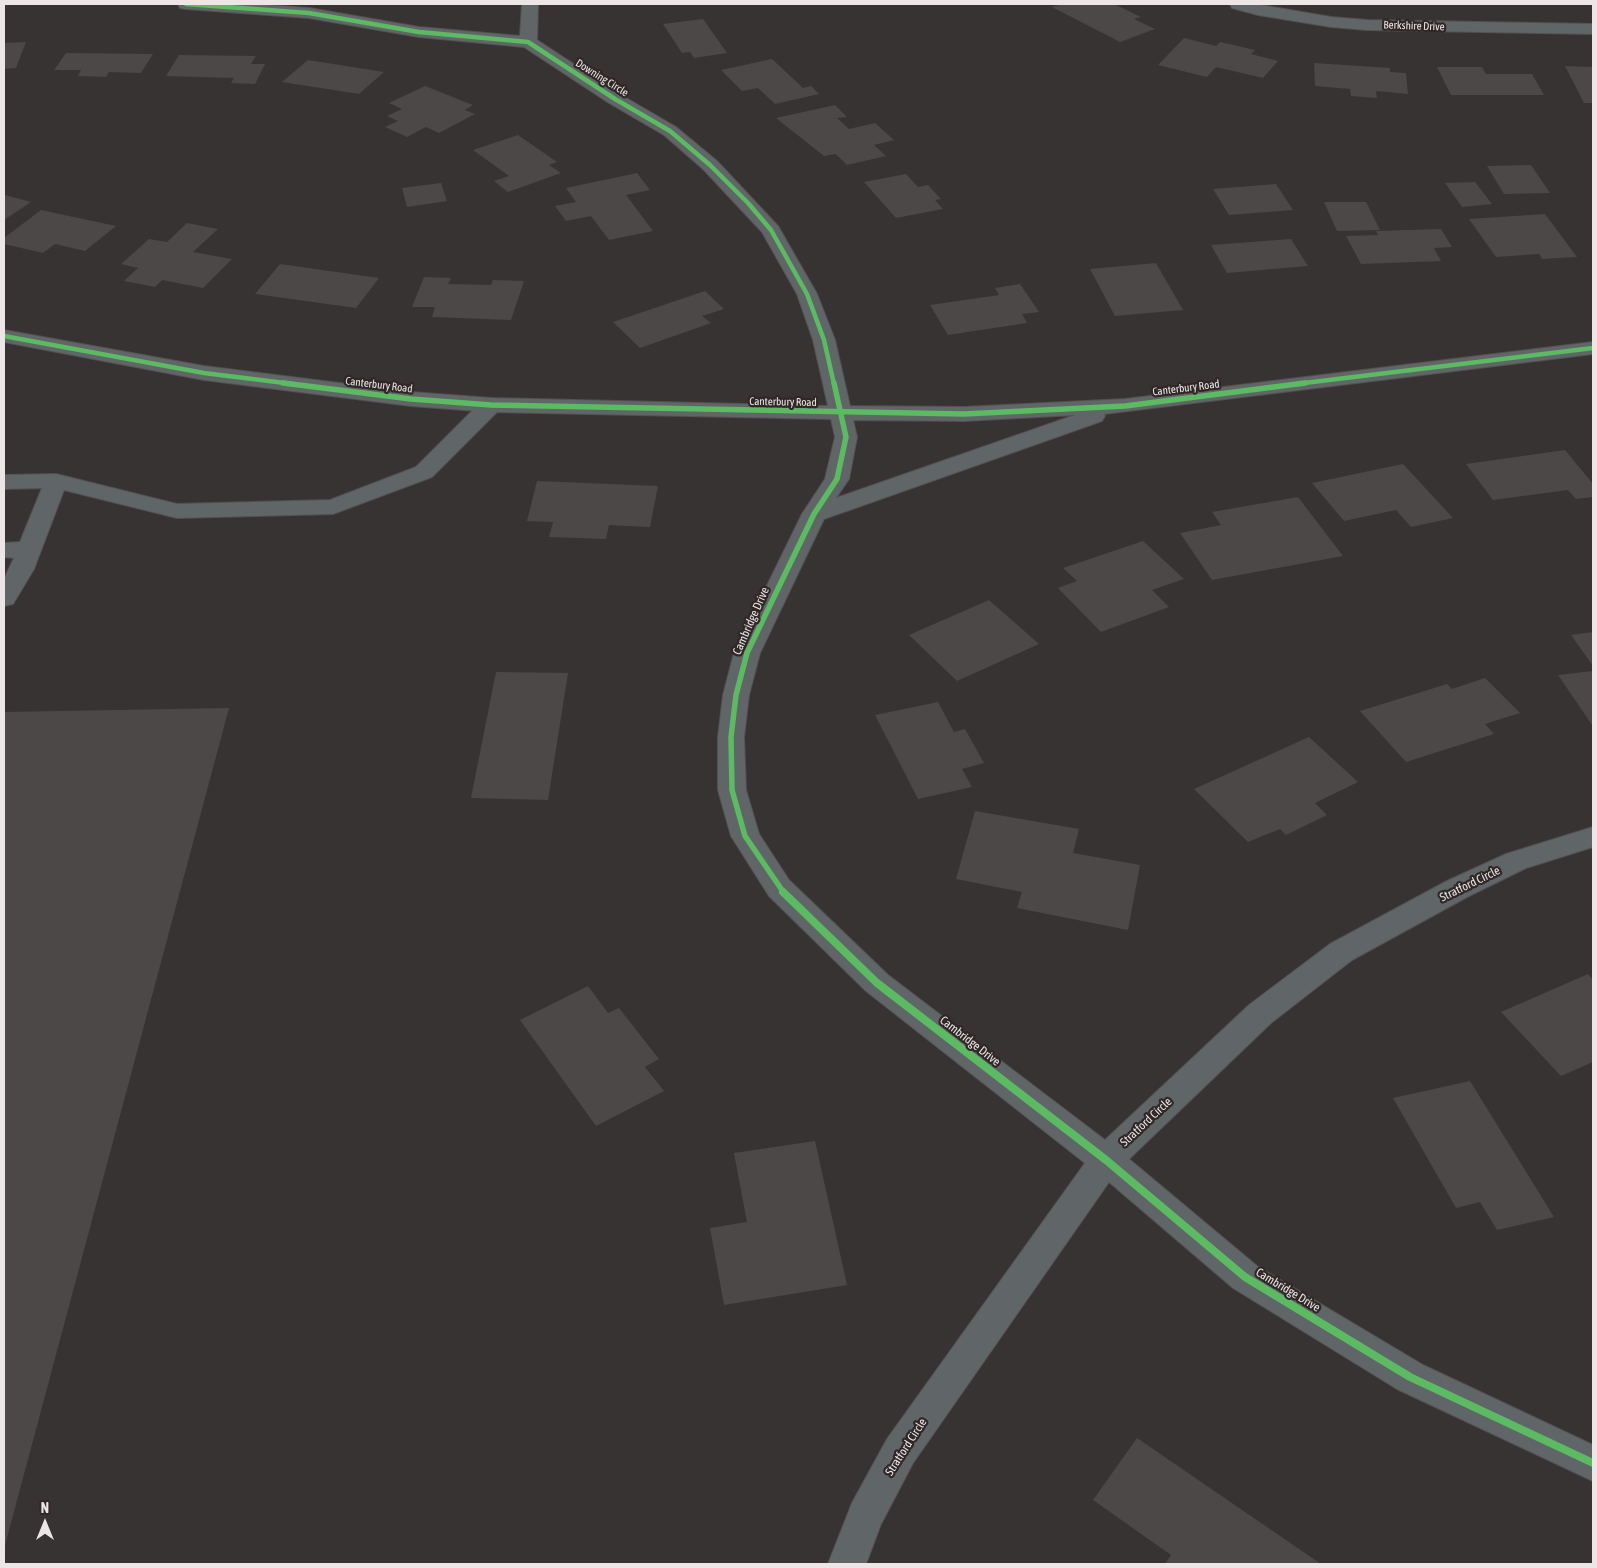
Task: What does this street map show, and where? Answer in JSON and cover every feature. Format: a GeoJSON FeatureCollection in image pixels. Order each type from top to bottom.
{"type":"FeatureCollection","features":[{"type":"Feature","properties":{"kind":"street","name":"Downing Circle"},"geometry":{"type":"LineString","coordinates":[[186,4],[309,12],[419,32],[528,42],[615,99],[670,130],[710,165],[748,203],[770,230],[807,294],[824,340],[841,413]]}},
{"type":"Feature","properties":{"kind":"street"},"geometry":{"type":"LineString","coordinates":[[528,42],[530,4]]}},
{"type":"Feature","properties":{"kind":"street","name":"Berkshire Drive"},"geometry":{"type":"LineString","coordinates":[[1238,4],[1258,10],[1331,22],[1367,25],[1593,29]]}},
{"type":"Feature","properties":{"kind":"street","name":"Canterbury Road"},"geometry":{"type":"LineString","coordinates":[[4,336],[204,373],[411,399],[491,405],[964,414],[1125,406],[1508,357],[1593,348]]}},
{"type":"Feature","properties":{"kind":"street"},"geometry":{"type":"LineString","coordinates":[[4,482],[56,481],[177,511],[333,507],[424,472],[491,405]]}},
{"type":"Feature","properties":{"kind":"street"},"geometry":{"type":"LineString","coordinates":[[814,514],[1125,406]]}},
{"type":"Feature","properties":{"kind":"street","name":"Cambridge Drive"},"geometry":{"type":"LineString","coordinates":[[841,413],[846,437],[837,479],[814,514],[748,653],[736,695],[731,737],[732,790],[745,836],[779,888],[877,983],[1106,1160],[1245,1277],[1410,1377],[1593,1463]]}},
{"type":"Feature","properties":{"kind":"street"},"geometry":{"type":"LineString","coordinates":[[4,598],[22,569],[56,481]]}},
{"type":"Feature","properties":{"kind":"street"},"geometry":{"type":"LineString","coordinates":[[4,550],[29,550]]}},
{"type":"Feature","properties":{"kind":"street","name":"Stratford Circle"},"geometry":{"type":"LineString","coordinates":[[847,1564],[865,1516],[900,1451],[1106,1160],[1260,1014],[1341,952],[1516,861],[1593,838]]}},
{"type":"Feature","properties":{"kind":"building"},"geometry":{"type":"Polygon","coordinates":[[[1063,4],[1114,4],[1141,17],[1134,19],[1155,29],[1120,42],[1052,7],[1063,4]]]}},
{"type":"Feature","properties":{"kind":"building"},"geometry":{"type":"Polygon","coordinates":[[[703,19],[727,53],[694,58],[690,52],[682,53],[663,24],[703,19]]]}},
{"type":"Feature","properties":{"kind":"building"},"geometry":{"type":"Polygon","coordinates":[[[1184,38],[1216,46],[1220,42],[1255,50],[1251,54],[1278,61],[1263,78],[1216,67],[1207,77],[1158,65],[1184,38]]]}},
{"type":"Feature","properties":{"kind":"building"},"geometry":{"type":"Polygon","coordinates":[[[26,42],[16,68],[4,69],[4,43],[26,42]]]}},
{"type":"Feature","properties":{"kind":"building"},"geometry":{"type":"Polygon","coordinates":[[[66,53],[153,54],[141,73],[109,72],[106,77],[78,76],[81,70],[54,70],[66,53]]]}},
{"type":"Feature","properties":{"kind":"building"},"geometry":{"type":"Polygon","coordinates":[[[179,55],[256,56],[251,64],[265,64],[255,84],[231,83],[234,78],[166,76],[179,55]]]}},
{"type":"Feature","properties":{"kind":"building"},"geometry":{"type":"Polygon","coordinates":[[[772,59],[803,88],[811,86],[819,94],[775,104],[758,88],[742,91],[721,70],[772,59]]]}},
{"type":"Feature","properties":{"kind":"building"},"geometry":{"type":"Polygon","coordinates":[[[308,60],[384,72],[359,94],[282,82],[308,60]]]}},
{"type":"Feature","properties":{"kind":"building"},"geometry":{"type":"Polygon","coordinates":[[[1314,63],[1390,68],[1390,72],[1406,73],[1408,94],[1376,91],[1377,98],[1351,96],[1350,89],[1315,86],[1314,63]]]}},
{"type":"Feature","properties":{"kind":"building"},"geometry":{"type":"Polygon","coordinates":[[[1565,66],[1593,67],[1593,103],[1584,103],[1565,66]]]}},
{"type":"Feature","properties":{"kind":"building"},"geometry":{"type":"Polygon","coordinates":[[[1437,67],[1482,67],[1486,74],[1532,74],[1544,95],[1451,95],[1437,67]]]}},
{"type":"Feature","properties":{"kind":"building"},"geometry":{"type":"Polygon","coordinates":[[[425,86],[473,105],[465,110],[475,114],[439,133],[426,127],[407,137],[385,127],[398,121],[387,116],[402,109],[389,103],[425,86]]]}},
{"type":"Feature","properties":{"kind":"building"},"geometry":{"type":"Polygon","coordinates":[[[835,105],[847,117],[837,118],[849,129],[875,123],[894,140],[874,145],[886,156],[847,165],[836,154],[824,156],[776,118],[835,105]]]}},
{"type":"Feature","properties":{"kind":"building"},"geometry":{"type":"Polygon","coordinates":[[[518,135],[557,162],[549,165],[561,173],[508,192],[494,181],[509,176],[473,150],[518,135]]]}},
{"type":"Feature","properties":{"kind":"building"},"geometry":{"type":"Polygon","coordinates":[[[1531,165],[1550,193],[1504,194],[1487,166],[1531,165]]]}},
{"type":"Feature","properties":{"kind":"building"},"geometry":{"type":"Polygon","coordinates":[[[637,173],[650,190],[626,195],[653,231],[609,240],[591,216],[566,221],[555,206],[576,202],[566,188],[637,173]]]}},
{"type":"Feature","properties":{"kind":"building"},"geometry":{"type":"Polygon","coordinates":[[[906,174],[918,187],[928,185],[941,199],[935,200],[943,209],[896,218],[864,182],[906,174]]]}},
{"type":"Feature","properties":{"kind":"building"},"geometry":{"type":"Polygon","coordinates":[[[1475,182],[1492,204],[1462,207],[1445,183],[1475,182]]]}},
{"type":"Feature","properties":{"kind":"building"},"geometry":{"type":"Polygon","coordinates":[[[441,183],[447,201],[407,207],[402,188],[441,183]]]}},
{"type":"Feature","properties":{"kind":"building"},"geometry":{"type":"Polygon","coordinates":[[[1276,184],[1293,210],[1229,215],[1213,189],[1276,184]]]}},
{"type":"Feature","properties":{"kind":"building"},"geometry":{"type":"Polygon","coordinates":[[[5,195],[31,202],[4,220],[5,195]]]}},
{"type":"Feature","properties":{"kind":"building"},"geometry":{"type":"Polygon","coordinates":[[[1324,202],[1366,202],[1380,230],[1337,231],[1324,202]]]}},
{"type":"Feature","properties":{"kind":"building"},"geometry":{"type":"Polygon","coordinates":[[[41,210],[116,226],[85,251],[55,244],[43,253],[4,244],[4,238],[41,210]]]}},
{"type":"Feature","properties":{"kind":"building"},"geometry":{"type":"Polygon","coordinates":[[[1545,214],[1577,257],[1542,259],[1539,254],[1496,257],[1469,219],[1545,214]]]}},
{"type":"Feature","properties":{"kind":"building"},"geometry":{"type":"Polygon","coordinates":[[[187,223],[218,229],[193,252],[232,259],[203,288],[162,280],[155,287],[124,281],[138,268],[121,264],[149,239],[167,242],[187,223]]]}},
{"type":"Feature","properties":{"kind":"building"},"geometry":{"type":"Polygon","coordinates":[[[1441,229],[1452,247],[1434,248],[1441,261],[1361,264],[1346,236],[1378,235],[1376,231],[1441,229]]]}},
{"type":"Feature","properties":{"kind":"building"},"geometry":{"type":"Polygon","coordinates":[[[1291,239],[1308,266],[1227,273],[1211,245],[1291,239]]]}},
{"type":"Feature","properties":{"kind":"building"},"geometry":{"type":"Polygon","coordinates":[[[1156,263],[1183,310],[1115,316],[1090,269],[1156,263]]]}},
{"type":"Feature","properties":{"kind":"building"},"geometry":{"type":"Polygon","coordinates":[[[280,264],[379,278],[356,308],[255,294],[280,264]]]}},
{"type":"Feature","properties":{"kind":"building"},"geometry":{"type":"Polygon","coordinates":[[[424,277],[451,278],[448,284],[491,285],[493,280],[524,281],[511,320],[432,317],[435,307],[412,307],[424,277]]]}},
{"type":"Feature","properties":{"kind":"building"},"geometry":{"type":"Polygon","coordinates":[[[1020,284],[1039,312],[1022,314],[1027,323],[948,335],[930,305],[999,295],[995,288],[1020,284]]]}},
{"type":"Feature","properties":{"kind":"building"},"geometry":{"type":"Polygon","coordinates":[[[705,291],[724,309],[702,316],[711,323],[640,348],[613,322],[705,291]]]}},
{"type":"Feature","properties":{"kind":"building"},"geometry":{"type":"Polygon","coordinates":[[[1565,450],[1593,484],[1593,497],[1576,499],[1568,490],[1493,500],[1466,464],[1565,450]]]}},
{"type":"Feature","properties":{"kind":"building"},"geometry":{"type":"Polygon","coordinates":[[[1403,464],[1453,518],[1411,527],[1396,510],[1344,521],[1312,483],[1403,464]]]}},
{"type":"Feature","properties":{"kind":"building"},"geometry":{"type":"Polygon","coordinates":[[[537,481],[658,486],[650,527],[609,525],[606,539],[549,537],[553,522],[527,521],[537,481]]]}},
{"type":"Feature","properties":{"kind":"building"},"geometry":{"type":"Polygon","coordinates":[[[1298,497],[1343,556],[1212,580],[1180,533],[1221,525],[1212,512],[1298,497]]]}},
{"type":"Feature","properties":{"kind":"building"},"geometry":{"type":"Polygon","coordinates":[[[1143,541],[1184,579],[1152,590],[1169,607],[1101,632],[1058,588],[1077,581],[1063,568],[1143,541]]]}},
{"type":"Feature","properties":{"kind":"building"},"geometry":{"type":"Polygon","coordinates":[[[989,600],[1039,644],[957,681],[909,635],[989,600]]]}},
{"type":"Feature","properties":{"kind":"building"},"geometry":{"type":"Polygon","coordinates":[[[1593,632],[1593,666],[1571,635],[1593,632]]]}},
{"type":"Feature","properties":{"kind":"building"},"geometry":{"type":"Polygon","coordinates":[[[1593,671],[1593,724],[1592,725],[1558,675],[1593,671]]]}},
{"type":"Feature","properties":{"kind":"building"},"geometry":{"type":"Polygon","coordinates":[[[496,672],[568,673],[548,800],[471,798],[496,672]]]}},
{"type":"Feature","properties":{"kind":"building"},"geometry":{"type":"Polygon","coordinates":[[[1485,678],[1520,713],[1485,724],[1494,734],[1406,762],[1360,711],[1447,684],[1452,689],[1485,678]]]}},
{"type":"Feature","properties":{"kind":"building"},"geometry":{"type":"Polygon","coordinates":[[[938,702],[954,732],[965,729],[984,763],[962,769],[972,787],[918,799],[875,715],[938,702]]]}},
{"type":"Feature","properties":{"kind":"building"},"geometry":{"type":"Polygon","coordinates":[[[229,708],[4,1549],[4,712],[229,708]]]}},
{"type":"Feature","properties":{"kind":"building"},"geometry":{"type":"Polygon","coordinates":[[[1309,737],[1358,782],[1315,803],[1327,815],[1286,835],[1280,829],[1248,842],[1194,789],[1309,737]]]}},
{"type":"Feature","properties":{"kind":"building"},"geometry":{"type":"Polygon","coordinates":[[[975,811],[1079,829],[1073,853],[1140,865],[1128,930],[1017,908],[1022,892],[956,879],[975,811]]]}},
{"type":"Feature","properties":{"kind":"building"},"geometry":{"type":"Polygon","coordinates":[[[1588,974],[1593,980],[1593,1062],[1561,1076],[1501,1012],[1588,974]]]}},
{"type":"Feature","properties":{"kind":"building"},"geometry":{"type":"Polygon","coordinates":[[[588,986],[608,1013],[619,1008],[659,1059],[645,1067],[664,1091],[596,1126],[520,1020],[588,986]]]}},
{"type":"Feature","properties":{"kind":"building"},"geometry":{"type":"Polygon","coordinates":[[[1470,1081],[1554,1217],[1497,1230],[1480,1202],[1456,1208],[1393,1098],[1470,1081]]]}},
{"type":"Feature","properties":{"kind":"building"},"geometry":{"type":"Polygon","coordinates":[[[815,1141],[847,1285],[724,1305],[710,1228],[747,1222],[734,1153],[815,1141]]]}},
{"type":"Feature","properties":{"kind":"building"},"geometry":{"type":"Polygon","coordinates":[[[1137,1438],[1321,1564],[1165,1564],[1171,1555],[1093,1500],[1137,1438]]]}},
{"type":"Feature","properties":{"kind":"cycle path"},"geometry":{"type":"LineString","coordinates":[[186,4],[309,13],[419,32],[528,42],[615,99],[670,131],[710,165],[748,203],[771,230],[807,294],[824,340],[846,437],[837,479],[814,514],[747,653],[736,695],[731,737],[732,790],[745,836],[779,888],[877,983],[1106,1160],[1245,1277],[1410,1377],[1593,1463]]}},
{"type":"Feature","properties":{"kind":"cycle path"},"geometry":{"type":"LineString","coordinates":[[4,336],[204,373],[411,399],[491,405],[964,414],[1125,406],[1508,357],[1593,348]]}}]}
